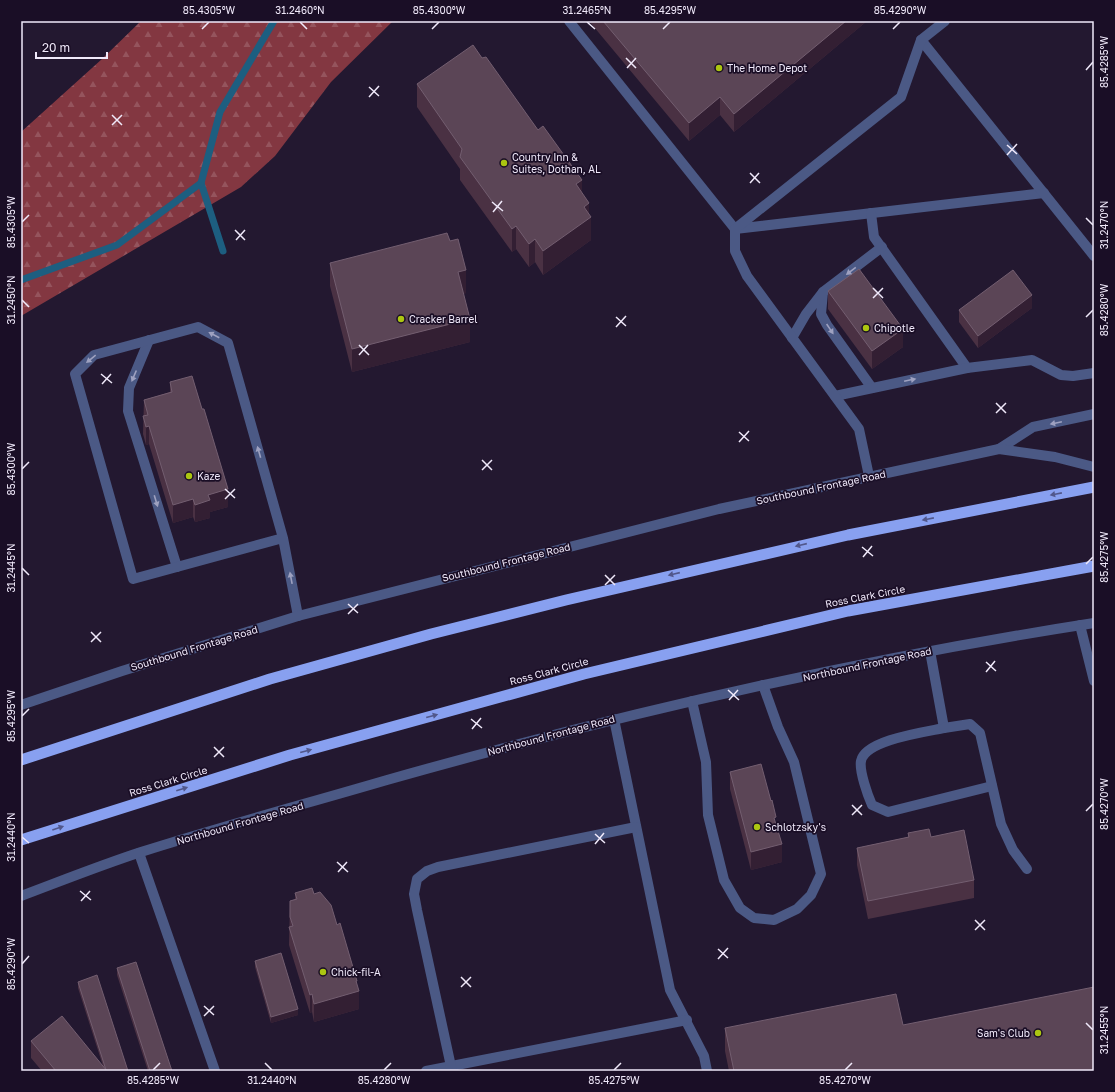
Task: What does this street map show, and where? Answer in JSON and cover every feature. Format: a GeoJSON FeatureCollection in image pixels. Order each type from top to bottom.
{"type":"FeatureCollection","features":[{"type":"Feature","properties":{"kind":"highway"},"geometry":{"type":"LineString","coordinates":[[21,760],[270,678],[431,634],[589,595],[848,535],[1094,487]]}},
{"type":"Feature","properties":{"kind":"highway","name":"Ross Clark Circle"},"geometry":{"type":"LineString","coordinates":[[21,840],[290,755],[584,674],[848,611],[1094,566]]}},
{"type":"Feature","properties":{"kind":"street"},"geometry":{"type":"LineString","coordinates":[[569,21],[735,229],[735,251],[747,276],[859,429],[869,476]]}},
{"type":"Feature","properties":{"kind":"street"},"geometry":{"type":"LineString","coordinates":[[735,229],[901,97],[921,40],[945,21]]}},
{"type":"Feature","properties":{"kind":"street"},"geometry":{"type":"LineString","coordinates":[[921,40],[1094,256]]}},
{"type":"Feature","properties":{"kind":"street"},"geometry":{"type":"LineString","coordinates":[[735,229],[1044,193]]}},
{"type":"Feature","properties":{"kind":"street"},"geometry":{"type":"LineString","coordinates":[[872,213],[874,237],[967,368]]}},
{"type":"Feature","properties":{"kind":"street"},"geometry":{"type":"LineString","coordinates":[[792,338],[806,314],[823,292],[882,247]]}},
{"type":"Feature","properties":{"kind":"street"},"geometry":{"type":"LineString","coordinates":[[823,292],[821,314],[827,325],[872,388]]}},
{"type":"Feature","properties":{"kind":"street"},"geometry":{"type":"LineString","coordinates":[[283,538],[133,579],[75,374],[94,355],[198,326],[228,343],[283,538],[298,616]]}},
{"type":"Feature","properties":{"kind":"street"},"geometry":{"type":"LineString","coordinates":[[149,340],[129,388],[128,411],[177,567]]}},
{"type":"Feature","properties":{"kind":"street"},"geometry":{"type":"LineString","coordinates":[[835,396],[967,368],[1032,360],[1061,375],[1073,376],[1094,373]]}},
{"type":"Feature","properties":{"kind":"street","name":"Southbound Frontage Road"},"geometry":{"type":"LineString","coordinates":[[999,449],[1034,427],[1094,414]]}},
{"type":"Feature","properties":{"kind":"street","name":"Southbound Frontage Road"},"geometry":{"type":"LineString","coordinates":[[21,705],[122,670],[298,616],[623,532],[869,476],[999,449],[1055,457],[1094,467]]}},
{"type":"Feature","properties":{"kind":"street","name":"Northbound Frontage Road"},"geometry":{"type":"LineString","coordinates":[[21,896],[139,853],[460,760],[614,719],[763,685],[930,651],[1094,623]]}},
{"type":"Feature","properties":{"kind":"street"},"geometry":{"type":"LineString","coordinates":[[1080,625],[1094,682]]}},
{"type":"Feature","properties":{"kind":"street"},"geometry":{"type":"LineString","coordinates":[[930,651],[944,728]]}},
{"type":"Feature","properties":{"kind":"street"},"geometry":{"type":"LineString","coordinates":[[692,701],[706,762],[708,815],[724,880],[740,908],[754,918],[774,920],[797,908],[811,896],[821,874],[794,762],[778,727],[763,685]]}},
{"type":"Feature","properties":{"kind":"street"},"geometry":{"type":"LineString","coordinates":[[614,719],[670,990],[704,1056],[707,1071]]}},
{"type":"Feature","properties":{"kind":"street"},"geometry":{"type":"LineString","coordinates":[[992,786],[888,812],[872,805],[867,794],[860,762],[864,753],[876,745],[944,728],[970,724],[980,733],[1001,824],[1013,850],[1027,869]]}},
{"type":"Feature","properties":{"kind":"street"},"geometry":{"type":"LineString","coordinates":[[452,1069],[414,894],[417,879],[427,871],[438,867],[636,827]]}},
{"type":"Feature","properties":{"kind":"street"},"geometry":{"type":"LineString","coordinates":[[139,853],[214,1071]]}},
{"type":"Feature","properties":{"kind":"street"},"geometry":{"type":"LineString","coordinates":[[426,1071],[452,1069],[686,1020]]}},
{"type":"Feature","properties":{"kind":"green space"},"geometry":{"type":"Polygon","coordinates":[[[141,21],[393,21],[331,82],[275,156],[241,187],[21,316],[21,132],[102,59],[141,21]]]}},
{"type":"Feature","properties":{"kind":"building","name":"The Home Depot"},"geometry":{"type":"Polygon","coordinates":[[[603,21],[846,21],[734,114],[720,97],[689,123],[603,21]]]}},
{"type":"Feature","properties":{"kind":"building","name":"Country Inn & Suites, Dothan, AL"},"geometry":{"type":"Polygon","coordinates":[[[473,45],[482,58],[486,57],[538,130],[543,126],[582,180],[576,184],[589,203],[584,207],[591,217],[543,251],[535,239],[529,244],[516,226],[512,229],[460,157],[462,149],[417,84],[473,45]]]}},
{"type":"Feature","properties":{"kind":"building","name":"Cracker Barrel"},"geometry":{"type":"Polygon","coordinates":[[[447,233],[450,241],[458,239],[466,270],[458,272],[470,319],[352,349],[330,263],[447,233]]]}},
{"type":"Feature","properties":{"kind":"building"},"geometry":{"type":"Polygon","coordinates":[[[859,269],[903,329],[872,351],[828,291],[859,269]]]}},
{"type":"Feature","properties":{"kind":"building"},"geometry":{"type":"Polygon","coordinates":[[[1013,270],[1032,295],[978,336],[959,310],[1013,270]]]}},
{"type":"Feature","properties":{"kind":"building","name":"Kaze"},"geometry":{"type":"Polygon","coordinates":[[[192,376],[202,409],[204,409],[228,489],[208,495],[210,500],[195,505],[193,499],[173,505],[149,426],[146,427],[143,416],[148,415],[144,400],[172,392],[170,382],[192,376]]]}},
{"type":"Feature","properties":{"kind":"building","name":"Schlotzsky's"},"geometry":{"type":"Polygon","coordinates":[[[761,764],[771,801],[772,800],[776,817],[774,818],[782,844],[751,852],[730,772],[761,764]]]}},
{"type":"Feature","properties":{"kind":"building"},"geometry":{"type":"Polygon","coordinates":[[[929,829],[931,837],[964,830],[974,880],[868,901],[857,848],[909,837],[908,833],[929,829]]]}},
{"type":"Feature","properties":{"kind":"building","name":"Chick-fil-A"},"geometry":{"type":"Polygon","coordinates":[[[312,888],[314,894],[320,892],[331,905],[337,925],[340,923],[359,991],[314,1004],[289,927],[293,926],[290,917],[290,901],[297,899],[295,893],[312,888]]]}},
{"type":"Feature","properties":{"kind":"building"},"geometry":{"type":"Polygon","coordinates":[[[281,953],[298,1009],[271,1017],[255,961],[281,953]]]}},
{"type":"Feature","properties":{"kind":"building"},"geometry":{"type":"Polygon","coordinates":[[[136,962],[172,1071],[150,1071],[117,968],[136,962]]]}},
{"type":"Feature","properties":{"kind":"building"},"geometry":{"type":"Polygon","coordinates":[[[97,975],[128,1071],[106,1070],[78,982],[97,975]]]}},
{"type":"Feature","properties":{"kind":"building","name":"Sam's Club"},"geometry":{"type":"Polygon","coordinates":[[[1094,987],[1094,1071],[734,1071],[725,1028],[896,994],[903,1025],[1094,987]]]}},
{"type":"Feature","properties":{"kind":"building"},"geometry":{"type":"Polygon","coordinates":[[[62,1016],[107,1071],[56,1071],[31,1041],[62,1016]]]}},
{"type":"Feature","properties":{"kind":"waterway"},"geometry":{"type":"LineString","coordinates":[[21,280],[117,245],[201,183],[220,112],[274,21]]}},
{"type":"Feature","properties":{"kind":"waterway"},"geometry":{"type":"LineString","coordinates":[[201,183],[223,251]]}},
{"type":"Feature","properties":{"kind":"place","name":"The Home Depot"},"geometry":{"type":"Point","coordinates":[719,68]}},
{"type":"Feature","properties":{"kind":"place","name":"Country Inn & Suites, Dothan, AL"},"geometry":{"type":"Point","coordinates":[504,163]}},
{"type":"Feature","properties":{"kind":"place","name":"Cracker Barrel"},"geometry":{"type":"Point","coordinates":[401,319]}},
{"type":"Feature","properties":{"kind":"place","name":"Chipotle"},"geometry":{"type":"Point","coordinates":[866,328]}},
{"type":"Feature","properties":{"kind":"place","name":"Kaze"},"geometry":{"type":"Point","coordinates":[189,476]}},
{"type":"Feature","properties":{"kind":"place","name":"Schlotzsky's"},"geometry":{"type":"Point","coordinates":[757,827]}},
{"type":"Feature","properties":{"kind":"place","name":"Chick-fil-A"},"geometry":{"type":"Point","coordinates":[323,972]}},
{"type":"Feature","properties":{"kind":"place","name":"Sam's Club"},"geometry":{"type":"Point","coordinates":[1038,1033]}}]}
